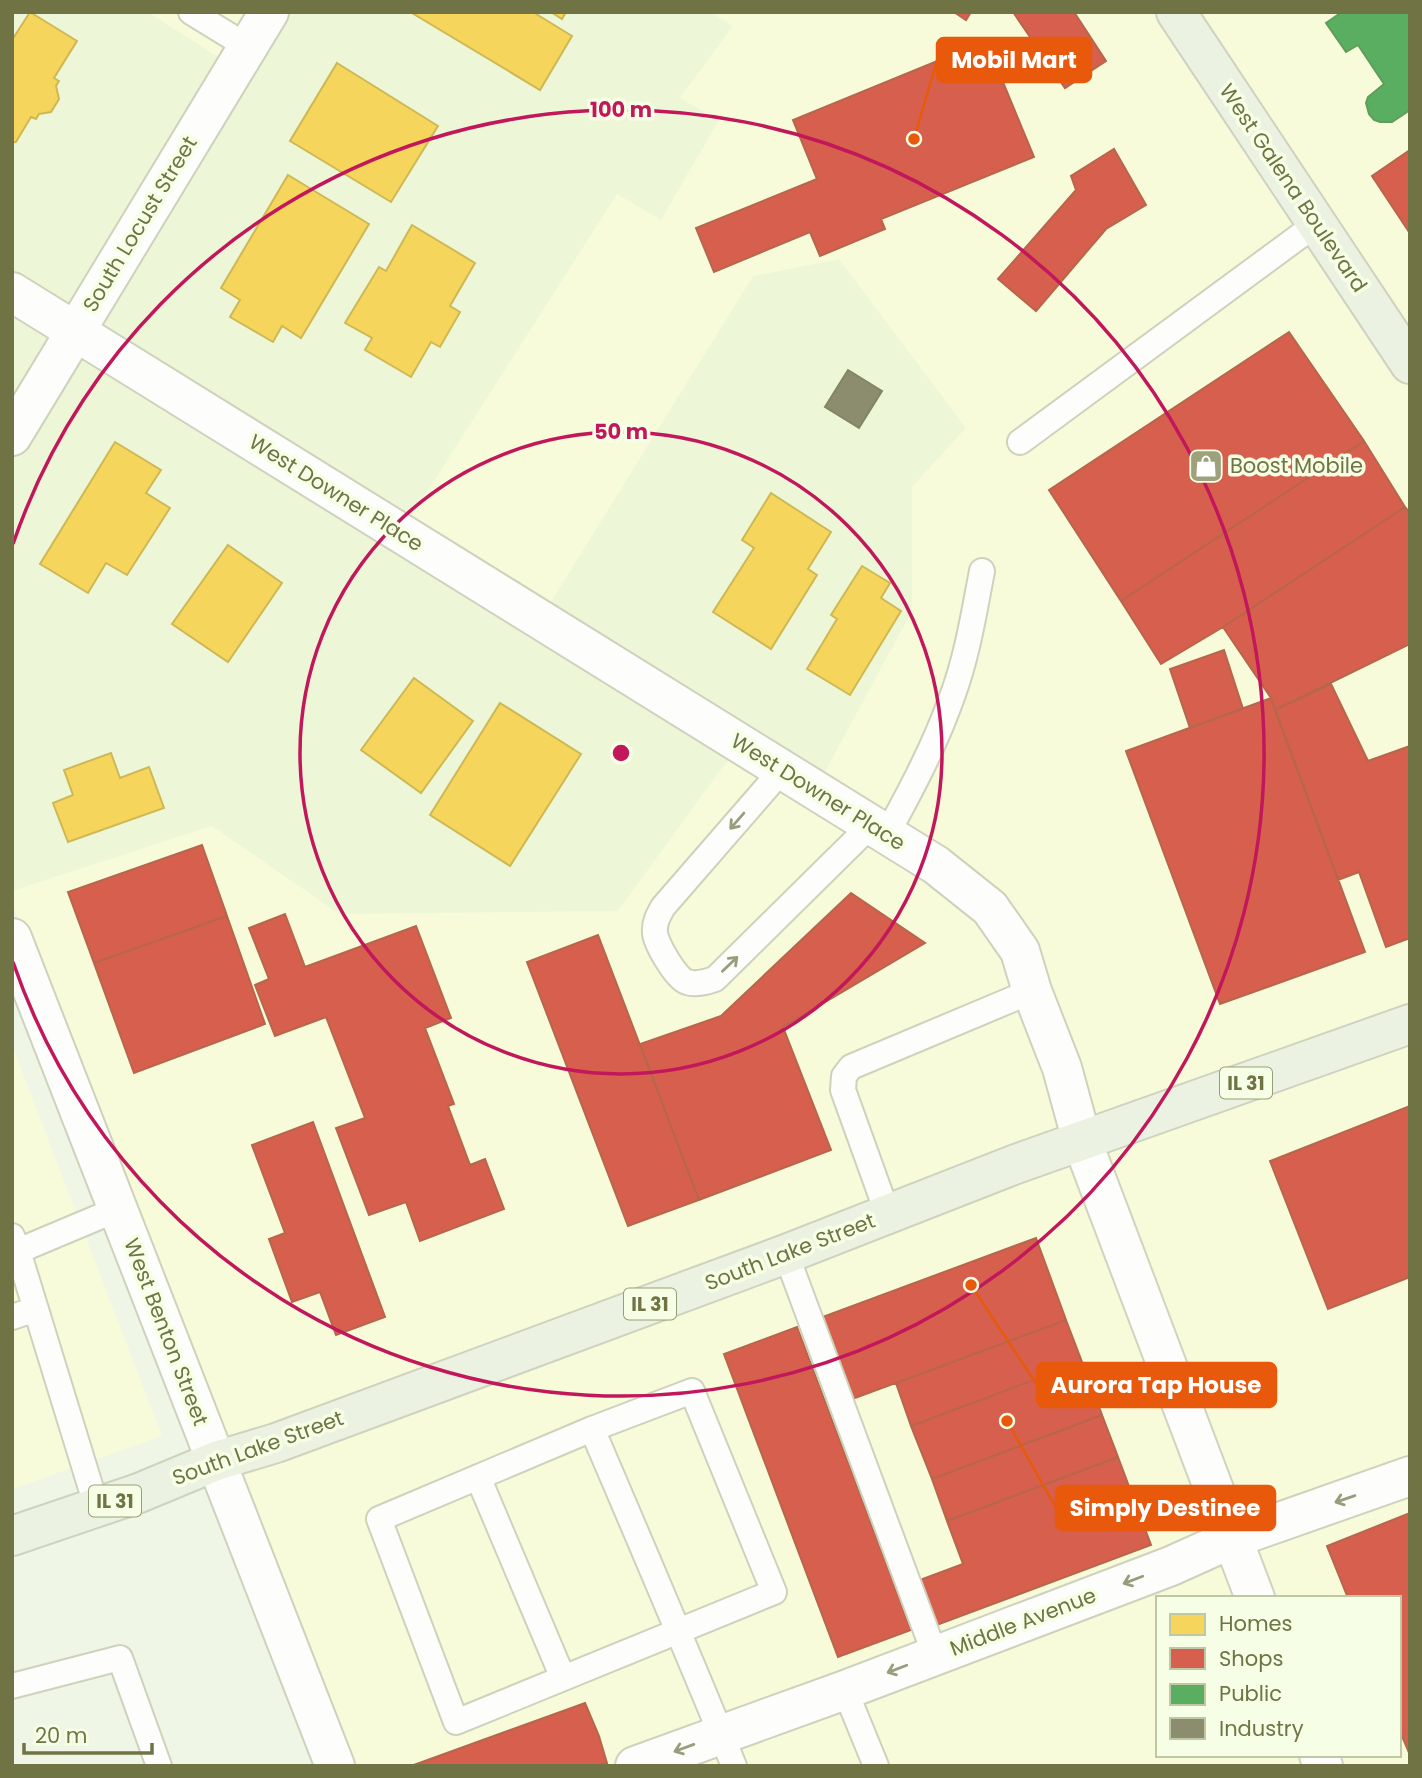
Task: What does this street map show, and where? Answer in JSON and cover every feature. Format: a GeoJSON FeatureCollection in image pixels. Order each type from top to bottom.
{"type":"FeatureCollection","features":[{"type":"Feature","properties":{"kind":"main road","name":"West Galena Boulevard"},"geometry":{"type":"LineString","coordinates":[[1176,12],[1410,364]]}},
{"type":"Feature","properties":{"kind":"main road","name":"South Lake Street"},"geometry":{"type":"LineString","coordinates":[[12,1536],[139,1493],[216,1461],[289,1438],[786,1254],[1016,1164],[1410,1024]]}},
{"type":"Feature","properties":{"kind":"street","name":"South Locust Street"},"geometry":{"type":"LineString","coordinates":[[12,436],[269,12]]}},
{"type":"Feature","properties":{"kind":"street","name":"West Downer Place"},"geometry":{"type":"LineString","coordinates":[[12,292],[879,829],[936,865],[990,908],[1020,951],[1032,991],[1062,1068],[1082,1141],[1254,1596]]}},
{"type":"Feature","properties":{"kind":"street","name":"West Benton Street"},"geometry":{"type":"LineString","coordinates":[[12,939],[335,1766]]}},
{"type":"Feature","properties":{"kind":"street","name":"Middle Avenue"},"geometry":{"type":"LineString","coordinates":[[635,1766],[727,1750],[845,1690],[1171,1566],[1231,1539],[1410,1476]]}},
{"type":"Feature","properties":{"kind":"lane"},"geometry":{"type":"LineString","coordinates":[[191,12],[247,47]]}},
{"type":"Feature","properties":{"kind":"lane"},"geometry":{"type":"LineString","coordinates":[[1020,442],[1317,224]]}},
{"type":"Feature","properties":{"kind":"lane"},"geometry":{"type":"LineString","coordinates":[[782,770],[663,907],[656,919],[655,936],[678,977],[687,982],[702,983],[715,979],[879,829],[916,782],[953,697],[968,646],[982,571]]}},
{"type":"Feature","properties":{"kind":"lane"},"geometry":{"type":"LineString","coordinates":[[888,1215],[843,1090],[844,1076],[851,1068],[1032,991]]}},
{"type":"Feature","properties":{"kind":"lane"},"geometry":{"type":"LineString","coordinates":[[97,1508],[15,1243],[118,1209]]}},
{"type":"Feature","properties":{"kind":"lane"},"geometry":{"type":"LineString","coordinates":[[786,1254],[935,1655]]}},
{"type":"Feature","properties":{"kind":"lane"},"geometry":{"type":"LineString","coordinates":[[12,1317],[36,1309]]}},
{"type":"Feature","properties":{"kind":"lane"},"geometry":{"type":"LineString","coordinates":[[691,1391],[774,1592],[456,1722],[379,1519],[592,1429],[691,1391]]}},
{"type":"Feature","properties":{"kind":"lane"},"geometry":{"type":"LineString","coordinates":[[592,1429],[727,1750]]}},
{"type":"Feature","properties":{"kind":"lane"},"geometry":{"type":"LineString","coordinates":[[478,1477],[563,1678]]}},
{"type":"Feature","properties":{"kind":"lane"},"geometry":{"type":"LineString","coordinates":[[12,1686],[120,1658],[159,1766]]}},
{"type":"Feature","properties":{"kind":"lane"},"geometry":{"type":"LineString","coordinates":[[845,1690],[876,1766]]}},
{"type":"Feature","properties":{"kind":"shaded area"},"geometry":{"type":"Polygon","coordinates":[[[12,12],[148,12],[243,73],[281,12],[710,12],[733,26],[681,97],[719,120],[661,221],[617,194],[544,613],[753,276],[839,259],[966,428],[912,487],[912,611],[820,782],[746,735],[618,911],[339,914],[212,826],[12,891],[12,12]]]}},
{"type":"Feature","properties":{"kind":"shaded area"},"geometry":{"type":"Polygon","coordinates":[[[148,12],[281,12],[243,73],[148,12]]]}},
{"type":"Feature","properties":{"kind":"shaded area"},"geometry":{"type":"Polygon","coordinates":[[[710,12],[1410,12],[1410,1766],[336,1766],[12,902],[12,891],[212,826],[339,914],[618,911],[746,735],[820,781],[912,611],[912,487],[966,428],[839,259],[753,276],[544,613],[406,525],[617,194],[661,220],[719,120],[680,98],[733,26],[710,12]]]}},
{"type":"Feature","properties":{"kind":"shaded area"},"geometry":{"type":"Polygon","coordinates":[[[12,1045],[162,1436],[12,1489],[12,1045]]]}},
{"type":"Feature","properties":{"kind":"building: Homes"},"geometry":{"type":"Polygon","coordinates":[[[30,12],[77,41],[54,78],[59,81],[56,86],[59,99],[51,112],[39,114],[36,119],[31,117],[16,142],[12,143],[12,40],[30,12]]]}},
{"type":"Feature","properties":{"kind":"building: Homes"},"geometry":{"type":"Polygon","coordinates":[[[533,12],[572,36],[540,90],[412,13],[533,12]]]}},
{"type":"Feature","properties":{"kind":"building: Homes"},"geometry":{"type":"Polygon","coordinates":[[[551,12],[566,12],[562,19],[551,12]]]}},
{"type":"Feature","properties":{"kind":"building: Homes"},"geometry":{"type":"Polygon","coordinates":[[[337,63],[438,126],[391,202],[290,141],[337,63]]]}},
{"type":"Feature","properties":{"kind":"building: Homes"},"geometry":{"type":"Polygon","coordinates":[[[288,175],[369,224],[301,338],[282,326],[273,342],[230,317],[240,300],[221,288],[288,175]]]}},
{"type":"Feature","properties":{"kind":"building: Homes"},"geometry":{"type":"Polygon","coordinates":[[[412,225],[475,263],[450,306],[460,312],[440,347],[431,342],[411,377],[365,350],[372,338],[345,323],[379,267],[386,271],[412,225]]]}},
{"type":"Feature","properties":{"kind":"building: Homes"},"geometry":{"type":"Polygon","coordinates":[[[115,442],[161,470],[146,493],[170,508],[127,575],[106,563],[88,593],[40,564],[115,442]]]}},
{"type":"Feature","properties":{"kind":"building: Homes"},"geometry":{"type":"Polygon","coordinates":[[[771,493],[831,532],[808,569],[817,575],[771,649],[713,612],[754,548],[742,540],[771,493]]]}},
{"type":"Feature","properties":{"kind":"building: Homes"},"geometry":{"type":"Polygon","coordinates":[[[228,545],[282,583],[228,662],[172,624],[228,545]]]}},
{"type":"Feature","properties":{"kind":"building: Homes"},"geometry":{"type":"Polygon","coordinates":[[[862,566],[890,583],[881,598],[901,611],[850,695],[807,669],[837,619],[831,615],[862,566]]]}},
{"type":"Feature","properties":{"kind":"building: Homes"},"geometry":{"type":"Polygon","coordinates":[[[414,678],[473,721],[421,793],[361,750],[414,678]]]}},
{"type":"Feature","properties":{"kind":"building: Homes"},"geometry":{"type":"Polygon","coordinates":[[[500,703],[581,754],[510,866],[430,815],[500,703]]]}},
{"type":"Feature","properties":{"kind":"building: Homes"},"geometry":{"type":"Polygon","coordinates":[[[111,753],[120,778],[149,767],[164,808],[68,842],[53,803],[73,795],[64,770],[111,753]]]}},
{"type":"Feature","properties":{"kind":"building: Shops"},"geometry":{"type":"Polygon","coordinates":[[[954,12],[971,12],[966,20],[954,12]]]}},
{"type":"Feature","properties":{"kind":"building: Shops"},"geometry":{"type":"Polygon","coordinates":[[[1013,12],[1074,12],[1106,61],[1065,88],[1013,12]]]}},
{"type":"Feature","properties":{"kind":"building: Shops"},"geometry":{"type":"Polygon","coordinates":[[[986,41],[1034,157],[881,219],[885,229],[820,256],[810,232],[714,272],[696,228],[817,179],[793,120],[986,41]]]}},
{"type":"Feature","properties":{"kind":"building: Shops"},"geometry":{"type":"Polygon","coordinates":[[[1114,149],[1146,205],[1106,229],[1036,311],[998,279],[1076,190],[1071,176],[1114,149]]]}},
{"type":"Feature","properties":{"kind":"building: Shops"},"geometry":{"type":"Polygon","coordinates":[[[1410,150],[1410,231],[1409,232],[1372,176],[1410,150]]]}},
{"type":"Feature","properties":{"kind":"building: Shops","name":"Boost Mobile"},"geometry":{"type":"Polygon","coordinates":[[[1289,332],[1364,441],[1121,601],[1049,490],[1289,332]]]}},
{"type":"Feature","properties":{"kind":"building: Shops"},"geometry":{"type":"Polygon","coordinates":[[[1364,441],[1405,507],[1223,627],[1161,664],[1121,601],[1364,441]]]}},
{"type":"Feature","properties":{"kind":"building: Shops"},"geometry":{"type":"Polygon","coordinates":[[[1405,507],[1410,513],[1410,644],[1275,710],[1271,698],[1223,627],[1405,507]]]}},
{"type":"Feature","properties":{"kind":"building: Shops"},"geometry":{"type":"Polygon","coordinates":[[[1224,650],[1243,709],[1190,728],[1170,669],[1224,650]]]}},
{"type":"Feature","properties":{"kind":"building: Shops"},"geometry":{"type":"Polygon","coordinates":[[[1331,684],[1368,761],[1410,746],[1410,938],[1386,947],[1359,872],[1338,880],[1275,710],[1331,684]]]}},
{"type":"Feature","properties":{"kind":"building: Shops"},"geometry":{"type":"Polygon","coordinates":[[[1271,698],[1365,952],[1220,1004],[1126,751],[1271,698]]]}},
{"type":"Feature","properties":{"kind":"building: Shops"},"geometry":{"type":"Polygon","coordinates":[[[202,845],[227,916],[94,963],[68,892],[202,845]]]}},
{"type":"Feature","properties":{"kind":"building: Shops"},"geometry":{"type":"Polygon","coordinates":[[[851,893],[925,943],[783,1027],[831,1150],[699,1200],[640,1044],[721,1016],[851,893]]]}},
{"type":"Feature","properties":{"kind":"building: Shops"},"geometry":{"type":"Polygon","coordinates":[[[285,914],[305,967],[416,926],[451,1018],[425,1028],[454,1104],[448,1106],[470,1165],[485,1159],[504,1209],[420,1241],[406,1202],[369,1215],[336,1128],[365,1118],[326,1017],[275,1036],[255,985],[269,979],[249,928],[285,914]]]}},
{"type":"Feature","properties":{"kind":"building: Shops"},"geometry":{"type":"Polygon","coordinates":[[[227,916],[265,1024],[134,1073],[94,963],[227,916]]]}},
{"type":"Feature","properties":{"kind":"building: Shops"},"geometry":{"type":"Polygon","coordinates":[[[598,935],[699,1200],[628,1226],[527,962],[598,935]]]}},
{"type":"Feature","properties":{"kind":"building: Shops"},"geometry":{"type":"Polygon","coordinates":[[[1410,1106],[1410,1277],[1328,1309],[1270,1161],[1410,1106]]]}},
{"type":"Feature","properties":{"kind":"building: Shops"},"geometry":{"type":"Polygon","coordinates":[[[313,1122],[385,1317],[336,1335],[320,1292],[292,1302],[269,1239],[285,1233],[252,1145],[313,1122]]]}},
{"type":"Feature","properties":{"kind":"building: Shops"},"geometry":{"type":"Polygon","coordinates":[[[1036,1238],[1066,1320],[847,1401],[817,1319],[1036,1238]]]}},
{"type":"Feature","properties":{"kind":"building: Shops"},"geometry":{"type":"Polygon","coordinates":[[[1066,1320],[1082,1362],[911,1426],[896,1383],[1066,1320]]]}},
{"type":"Feature","properties":{"kind":"building: Shops"},"geometry":{"type":"Polygon","coordinates":[[[797,1327],[911,1630],[838,1657],[724,1354],[797,1327]]]}},
{"type":"Feature","properties":{"kind":"building: Shops"},"geometry":{"type":"Polygon","coordinates":[[[1082,1362],[1102,1415],[932,1479],[911,1426],[1082,1362]]]}},
{"type":"Feature","properties":{"kind":"building: Shops"},"geometry":{"type":"Polygon","coordinates":[[[1102,1415],[1118,1457],[947,1521],[932,1479],[1102,1415]]]}},
{"type":"Feature","properties":{"kind":"building: Shops"},"geometry":{"type":"Polygon","coordinates":[[[1118,1457],[1151,1545],[934,1626],[917,1581],[963,1564],[947,1521],[1118,1457]]]}},
{"type":"Feature","properties":{"kind":"building: Shops"},"geometry":{"type":"Polygon","coordinates":[[[1410,1513],[1410,1755],[1401,1734],[1401,1596],[1347,1596],[1327,1546],[1410,1513]]]}},
{"type":"Feature","properties":{"kind":"building: Shops"},"geometry":{"type":"Polygon","coordinates":[[[585,1703],[607,1763],[598,1766],[411,1766],[585,1703]]]}},
{"type":"Feature","properties":{"kind":"building: Public"},"geometry":{"type":"Polygon","coordinates":[[[1342,12],[1410,12],[1410,110],[1392,122],[1374,120],[1369,114],[1366,103],[1368,97],[1384,84],[1358,45],[1346,52],[1326,23],[1342,12]]]}},
{"type":"Feature","properties":{"kind":"building: Industry"},"geometry":{"type":"Polygon","coordinates":[[[848,370],[882,391],[859,428],[825,407],[848,370]]]}},
{"type":"Feature","properties":{"kind":"place","name":"Mobil Mart"},"geometry":{"type":"Point","coordinates":[914,139]}},
{"type":"Feature","properties":{"kind":"place","name":"Boost Mobile"},"geometry":{"type":"Point","coordinates":[1206,466]}},
{"type":"Feature","properties":{"kind":"place","name":"Aurora Tap House"},"geometry":{"type":"Point","coordinates":[971,1285]}},
{"type":"Feature","properties":{"kind":"place","name":"Simply Destinee"},"geometry":{"type":"Point","coordinates":[1007,1421]}}]}
